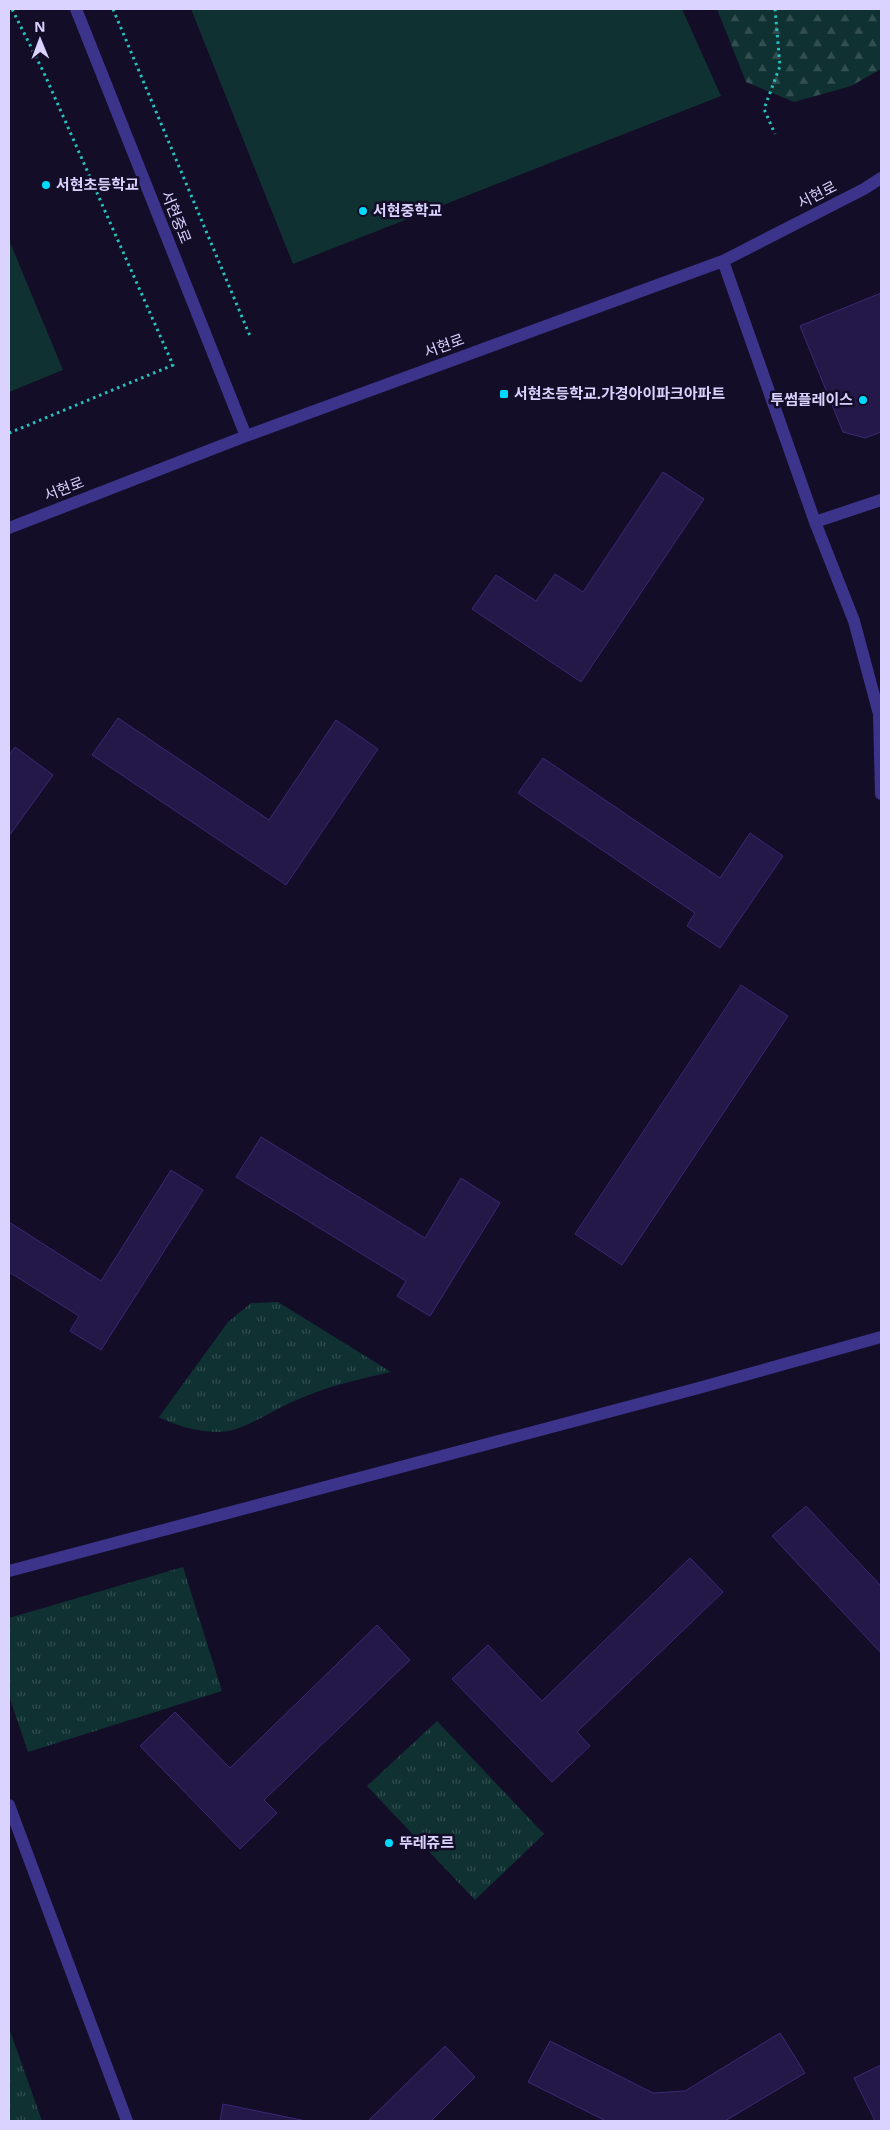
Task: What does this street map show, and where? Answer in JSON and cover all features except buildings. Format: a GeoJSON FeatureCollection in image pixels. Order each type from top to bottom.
{"type":"FeatureCollection","features":[{"type":"Feature","properties":{"kind":"street","name":"서현중로"},"geometry":{"type":"LineString","coordinates":[[76,9],[246,436]]}},
{"type":"Feature","properties":{"kind":"street","name":"서현로"},"geometry":{"type":"LineString","coordinates":[[9,528],[246,436],[723,261],[864,189],[881,178]]}},
{"type":"Feature","properties":{"kind":"street"},"geometry":{"type":"LineString","coordinates":[[723,261],[815,522],[854,621],[879,714],[881,794]]}},
{"type":"Feature","properties":{"kind":"street"},"geometry":{"type":"LineString","coordinates":[[815,522],[881,500]]}},
{"type":"Feature","properties":{"kind":"street"},"geometry":{"type":"LineString","coordinates":[[9,1571],[695,1389],[881,1337]]}},
{"type":"Feature","properties":{"kind":"street"},"geometry":{"type":"LineString","coordinates":[[9,1805],[127,2121]]}},
{"type":"Feature","properties":{"kind":"path"},"geometry":{"type":"LineString","coordinates":[[9,433],[173,365],[44,74],[12,9]]}},
{"type":"Feature","properties":{"kind":"path"},"geometry":{"type":"LineString","coordinates":[[113,9],[250,336]]}},
{"type":"Feature","properties":{"kind":"path"},"geometry":{"type":"LineString","coordinates":[[775,9],[780,66],[764,109],[775,134]]}},
{"type":"Feature","properties":{"kind":"green space","name":"서현중학교"},"geometry":{"type":"Polygon","coordinates":[[[191,9],[682,9],[721,96],[293,264],[191,9]]]}},
{"type":"Feature","properties":{"kind":"green space"},"geometry":{"type":"Polygon","coordinates":[[[717,9],[881,9],[881,69],[851,86],[794,102],[746,82],[717,9]]]}},
{"type":"Feature","properties":{"kind":"green space"},"geometry":{"type":"Polygon","coordinates":[[[9,240],[63,370],[9,392],[9,240]]]}},
{"type":"Feature","properties":{"kind":"green space"},"geometry":{"type":"Polygon","coordinates":[[[278,1302],[391,1372],[321,1390],[250,1423],[225,1432],[195,1430],[159,1417],[228,1322],[251,1303],[278,1302]]]}},
{"type":"Feature","properties":{"kind":"green space"},"geometry":{"type":"Polygon","coordinates":[[[183,1567],[222,1691],[28,1752],[9,1696],[9,1618],[183,1567]]]}},
{"type":"Feature","properties":{"kind":"green space"},"geometry":{"type":"Polygon","coordinates":[[[437,1721],[544,1834],[475,1900],[367,1786],[437,1721]]]}},
{"type":"Feature","properties":{"kind":"green space"},"geometry":{"type":"Polygon","coordinates":[[[9,2028],[42,2121],[9,2121],[9,2028]]]}},
{"type":"Feature","properties":{"kind":"place","name":"서현초등학교"},"geometry":{"type":"Point","coordinates":[46,185]}},
{"type":"Feature","properties":{"kind":"place","name":"서현중학교"},"geometry":{"type":"Point","coordinates":[363,211]}},
{"type":"Feature","properties":{"kind":"place","name":"서현초등학교.가경아이파크아파트"},"geometry":{"type":"Point","coordinates":[504,394]}},
{"type":"Feature","properties":{"kind":"place","name":"투썸플레이스"},"geometry":{"type":"Point","coordinates":[863,400]}},
{"type":"Feature","properties":{"kind":"place","name":"뚜레쥬르"},"geometry":{"type":"Point","coordinates":[389,1843]}}]}
